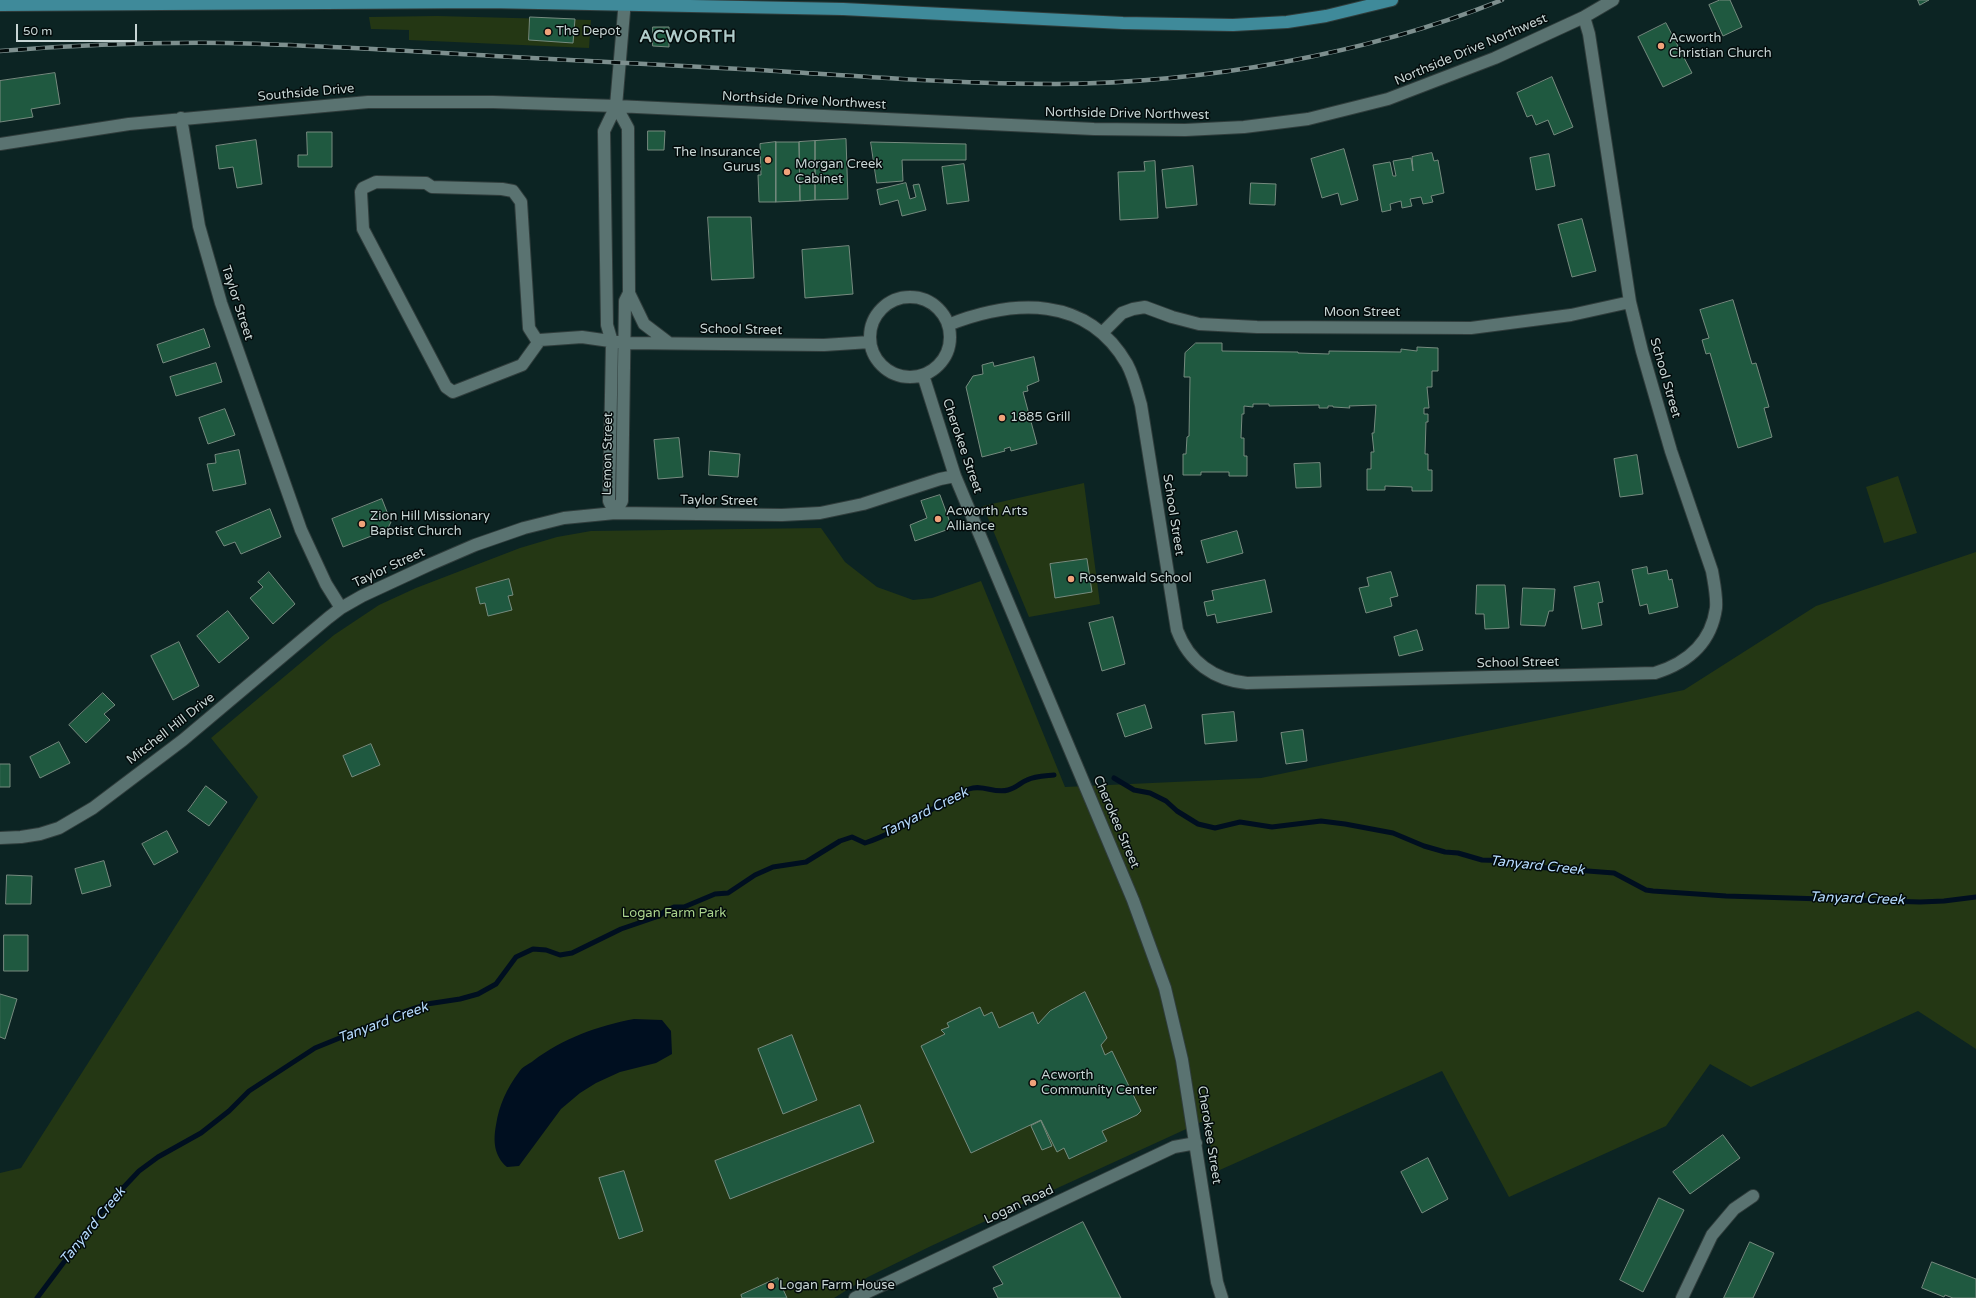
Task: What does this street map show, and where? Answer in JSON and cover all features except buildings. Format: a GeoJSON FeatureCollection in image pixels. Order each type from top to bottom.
{"type":"FeatureCollection","features":[{"type":"Feature","properties":{"kind":"main road"},"geometry":{"type":"LineString","coordinates":[[0,5],[139,2],[461,1],[843,5],[1123,23],[1247,25],[1287,22],[1326,16],[1392,0]]}},
{"type":"Feature","properties":{"kind":"street","name":"Northside Drive Northwest"},"geometry":{"type":"LineString","coordinates":[[616,106],[1064,128],[1185,130],[1244,127],[1308,119],[1388,99],[1470,69],[1584,17],[1613,0]]}},
{"type":"Feature","properties":{"kind":"street","name":"Lemon Street"},"geometry":{"type":"LineString","coordinates":[[618,342],[608,325],[604,131],[616,106],[625,2]]}},
{"type":"Feature","properties":{"kind":"street","name":"School Street"},"geometry":{"type":"LineString","coordinates":[[948,324],[980,314],[1043,307],[1063,311],[1082,319],[1102,333],[1118,349],[1128,365],[1141,405],[1177,630],[1191,657],[1203,668],[1213,674],[1235,682],[1247,683],[1655,673],[1674,667],[1692,655],[1705,640],[1716,608],[1715,590],[1712,571],[1671,451],[1642,351],[1630,302],[1589,34],[1584,17]]}},
{"type":"Feature","properties":{"kind":"street","name":"Southside Drive"},"geometry":{"type":"LineString","coordinates":[[0,144],[93,129],[181,118],[368,102],[493,102],[616,106]]}},
{"type":"Feature","properties":{"kind":"street","name":"Lemon Street"},"geometry":{"type":"LineString","coordinates":[[615,514],[609,501],[618,342],[625,301],[629,293],[628,128],[616,106]]}},
{"type":"Feature","properties":{"kind":"street","name":"Taylor Street"},"geometry":{"type":"LineString","coordinates":[[181,118],[198,226],[221,303],[301,530],[326,584],[341,608],[431,564],[475,545],[524,528],[564,518],[615,514],[782,515],[820,513],[863,504],[940,479],[955,476]]}},
{"type":"Feature","properties":{"kind":"street"},"geometry":{"type":"LineString","coordinates":[[376,182],[426,183],[432,187],[502,189],[513,191],[521,202],[529,328],[538,342],[522,366],[453,392],[446,387],[363,229],[361,192],[363,188],[376,182]]}},
{"type":"Feature","properties":{"kind":"street"},"geometry":{"type":"LineString","coordinates":[[629,293],[644,324],[669,343]]}},
{"type":"Feature","properties":{"kind":"street"},"geometry":{"type":"LineString","coordinates":[[906,297],[919,298],[932,304],[942,313],[948,324],[950,336],[945,354],[934,369],[924,374],[912,377],[900,376],[889,371],[877,359],[870,342],[870,330],[875,318],[882,308],[892,301],[906,297]]}},
{"type":"Feature","properties":{"kind":"street","name":"Moon Street"},"geometry":{"type":"LineString","coordinates":[[1102,333],[1122,313],[1145,307],[1172,317],[1199,324],[1257,327],[1471,328],[1571,315],[1630,302]]}},
{"type":"Feature","properties":{"kind":"street","name":"School Street"},"geometry":{"type":"LineString","coordinates":[[538,342],[557,338],[582,337],[618,342],[669,343],[830,345],[870,342]]}},
{"type":"Feature","properties":{"kind":"street","name":"Cherokee Street"},"geometry":{"type":"LineString","coordinates":[[924,374],[955,476],[1093,803],[1152,949],[1165,988],[1176,1033],[1196,1143],[1217,1282],[1222,1298]]}},
{"type":"Feature","properties":{"kind":"street","name":"Mitchell Hill Drive"},"geometry":{"type":"LineString","coordinates":[[0,838],[40,834],[58,828],[93,808],[183,740],[341,608]]}},
{"type":"Feature","properties":{"kind":"street","name":"Logan Road"},"geometry":{"type":"LineString","coordinates":[[856,1298],[1174,1147],[1196,1143]]}},
{"type":"Feature","properties":{"kind":"street"},"geometry":{"type":"LineString","coordinates":[[1682,1298],[1712,1235],[1734,1209],[1754,1196]]}},
{"type":"Feature","properties":{"kind":"green space"},"geometry":{"type":"Polygon","coordinates":[[[437,16],[591,20],[589,48],[409,40],[409,30],[371,29],[369,17],[437,16]]]}},
{"type":"Feature","properties":{"kind":"green space"},"geometry":{"type":"Polygon","coordinates":[[[1898,476],[1917,533],[1884,543],[1866,487],[1898,476]]]}},
{"type":"Feature","properties":{"kind":"green space"},"geometry":{"type":"Polygon","coordinates":[[[1084,483],[1100,604],[1029,617],[983,506],[1084,483]]]}},
{"type":"Feature","properties":{"kind":"green space","name":"Logan Farm Park"},"geometry":{"type":"Polygon","coordinates":[[[821,528],[845,562],[877,587],[913,600],[932,598],[981,581],[1065,787],[1261,778],[1684,690],[1816,606],[1976,552],[1976,1049],[1918,1011],[1751,1087],[1710,1064],[1666,1126],[1509,1197],[1442,1071],[1213,1173],[1208,1119],[931,1246],[868,1277],[834,1298],[0,1298],[0,1173],[21,1168],[258,797],[211,738],[334,635],[379,605],[416,588],[520,548],[557,537],[591,531],[821,528]]]}},
{"type":"Feature","properties":{"kind":"water"},"geometry":{"type":"Polygon","coordinates":[[[634,1019],[662,1020],[671,1031],[672,1054],[656,1063],[620,1072],[596,1083],[580,1093],[561,1109],[519,1166],[507,1167],[499,1158],[497,1153],[495,1131],[497,1118],[504,1097],[520,1070],[544,1053],[569,1039],[607,1025],[634,1019]]]}},
{"type":"Feature","properties":{"kind":"waterway","name":"Tanyard Creek"},"geometry":{"type":"LineString","coordinates":[[37,1298],[106,1206],[139,1171],[158,1157],[201,1133],[229,1111],[249,1091],[315,1048],[427,1004],[460,999],[478,994],[496,984],[516,957],[533,949],[546,950],[560,955],[572,953],[621,929],[659,916],[665,911],[674,907],[684,907],[715,894],[728,893],[755,875],[773,867],[806,862],[840,841],[852,837],[865,843],[882,836],[915,820],[954,796],[969,789],[979,788],[1003,791],[1013,788],[1030,779],[1040,776],[1054,775]]}},
{"type":"Feature","properties":{"kind":"waterway","name":"Tanyard Creek"},"geometry":{"type":"LineString","coordinates":[[1114,778],[1134,790],[1150,793],[1166,801],[1177,811],[1198,824],[1215,828],[1240,822],[1272,827],[1321,821],[1345,824],[1393,833],[1424,846],[1482,860],[1511,861],[1535,867],[1614,873],[1646,890],[1653,891],[1726,896],[1920,902],[1976,897]]}},
{"type":"Feature","properties":{"kind":"railway"},"geometry":{"type":"LineString","coordinates":[[0,51],[142,44],[261,44],[361,48],[945,81],[1056,84],[1168,78],[1283,62],[1340,50],[1395,36],[1450,19],[1502,0]]}},
{"type":"Feature","properties":{"kind":"place","name":"The Depot"},"geometry":{"type":"Point","coordinates":[548,32]}},
{"type":"Feature","properties":{"kind":"place","name":"Acworth Christian Church"},"geometry":{"type":"Point","coordinates":[1661,46]}},
{"type":"Feature","properties":{"kind":"place","name":"The Insurance Gurus"},"geometry":{"type":"Point","coordinates":[768,160]}},
{"type":"Feature","properties":{"kind":"place","name":"Morgan Creek Cabinet"},"geometry":{"type":"Point","coordinates":[787,172]}},
{"type":"Feature","properties":{"kind":"place","name":"1885 Grill"},"geometry":{"type":"Point","coordinates":[1002,418]}},
{"type":"Feature","properties":{"kind":"place","name":"Acworth Arts Alliance"},"geometry":{"type":"Point","coordinates":[938,519]}},
{"type":"Feature","properties":{"kind":"place","name":"Zion Hill Missionary Baptist Church"},"geometry":{"type":"Point","coordinates":[362,524]}},
{"type":"Feature","properties":{"kind":"place","name":"Rosenwald School"},"geometry":{"type":"Point","coordinates":[1071,579]}},
{"type":"Feature","properties":{"kind":"place","name":"Acworth Community Center"},"geometry":{"type":"Point","coordinates":[1033,1083]}},
{"type":"Feature","properties":{"kind":"place","name":"Logan Farm House"},"geometry":{"type":"Point","coordinates":[771,1286]}},
{"type":"Feature","properties":{"kind":"district","name":"ACWORTH"},"geometry":{"type":"Point","coordinates":[688,38]}}]}
